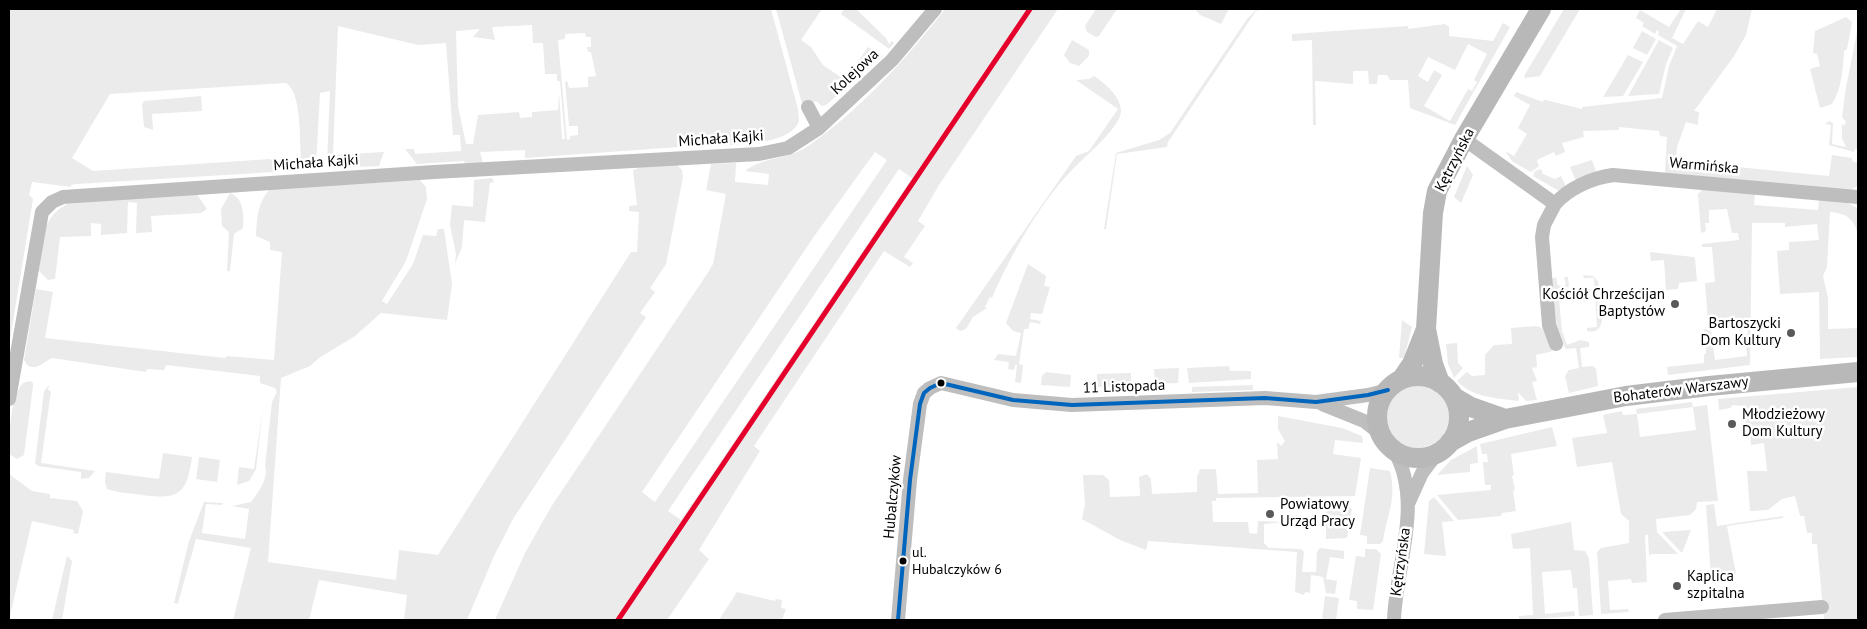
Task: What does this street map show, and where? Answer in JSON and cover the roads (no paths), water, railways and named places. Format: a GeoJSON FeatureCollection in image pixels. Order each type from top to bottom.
{"type":"FeatureCollection","features":[{"type":"Feature","properties":{"kind":"street","name":"Kolejowa"},"geometry":{"type":"LineString","coordinates":[[788,148],[819,128],[892,60],[935,9]]}},
{"type":"Feature","properties":{"kind":"street","name":"Kętrzyńska"},"geometry":{"type":"LineString","coordinates":[[1447,390],[1433,364],[1426,329],[1433,213],[1438,191],[1464,139],[1541,9]]}},
{"type":"Feature","properties":{"kind":"street"},"geometry":{"type":"LineString","coordinates":[[808,106],[819,128]]}},
{"type":"Feature","properties":{"kind":"street"},"geometry":{"type":"LineString","coordinates":[[1464,139],[1556,204]]}},
{"type":"Feature","properties":{"kind":"street","name":"Michała Kajki"},"geometry":{"type":"LineString","coordinates":[[9,399],[42,212],[52,202],[63,196],[434,172],[759,154],[788,148]]}},
{"type":"Feature","properties":{"kind":"street","name":"Warmińska"},"geometry":{"type":"LineString","coordinates":[[1556,344],[1549,325],[1542,243],[1544,225],[1556,204],[1565,195],[1578,187],[1613,175],[1858,198]]}},
{"type":"Feature","properties":{"kind":"street","name":"Kętrzyńska"},"geometry":{"type":"LineString","coordinates":[[1394,385],[1412,364],[1426,329]]}},
{"type":"Feature","properties":{"kind":"street","name":"Bohaterów Warszawy"},"geometry":{"type":"LineString","coordinates":[[1444,447],[1468,432],[1505,418],[1658,391],[1858,372]]}},
{"type":"Feature","properties":{"kind":"street"},"geometry":{"type":"LineString","coordinates":[[1419,376],[1447,390],[1458,420],[1455,433],[1444,447],[1416,458],[1394,450],[1381,434],[1378,410],[1394,385],[1419,376]]}},
{"type":"Feature","properties":{"kind":"street","name":"11 Listopada"},"geometry":{"type":"LineString","coordinates":[[936,384],[948,384],[1005,398],[1040,404],[1072,405],[1265,398],[1316,402],[1368,395],[1394,385]]}},
{"type":"Feature","properties":{"kind":"street","name":"Hubalczyków"},"geometry":{"type":"LineString","coordinates":[[898,620],[910,480],[920,404],[924,393],[936,384]]}},
{"type":"Feature","properties":{"kind":"street","name":"Bohaterów Warszawy"},"geometry":{"type":"LineString","coordinates":[[1447,390],[1471,407],[1505,418]]}},
{"type":"Feature","properties":{"kind":"street","name":"11 Listopada"},"geometry":{"type":"LineString","coordinates":[[1316,402],[1364,421],[1381,434]]}},
{"type":"Feature","properties":{"kind":"street","name":"Kętrzyńska"},"geometry":{"type":"LineString","coordinates":[[1408,503],[1422,473],[1444,447]]}},
{"type":"Feature","properties":{"kind":"street","name":"Kętrzyńska"},"geometry":{"type":"LineString","coordinates":[[1394,450],[1402,469],[1408,503],[1394,620]]}},
{"type":"Feature","properties":{"kind":"street"},"geometry":{"type":"LineString","coordinates":[[1664,620],[1822,607]]}},
{"type":"Feature","properties":{"kind":"place","name":"Kościół Chrześcijan Baptystów"},"geometry":{"type":"Point","coordinates":[1675,304]}},
{"type":"Feature","properties":{"kind":"place","name":"Bartoszycki Dom Kultury"},"geometry":{"type":"Point","coordinates":[1791,333]}},
{"type":"Feature","properties":{"kind":"place","name":"Młodzieżowy Dom Kultury"},"geometry":{"type":"Point","coordinates":[1732,424]}},
{"type":"Feature","properties":{"kind":"place","name":"Powiatowy Urząd Pracy"},"geometry":{"type":"Point","coordinates":[1270,514]}},
{"type":"Feature","properties":{"kind":"place","name":"ul. Hubalczyków 6"},"geometry":{"type":"Point","coordinates":[903,561]}},
{"type":"Feature","properties":{"kind":"place","name":"Kaplica szpitalna"},"geometry":{"type":"Point","coordinates":[1677,586]}}]}
